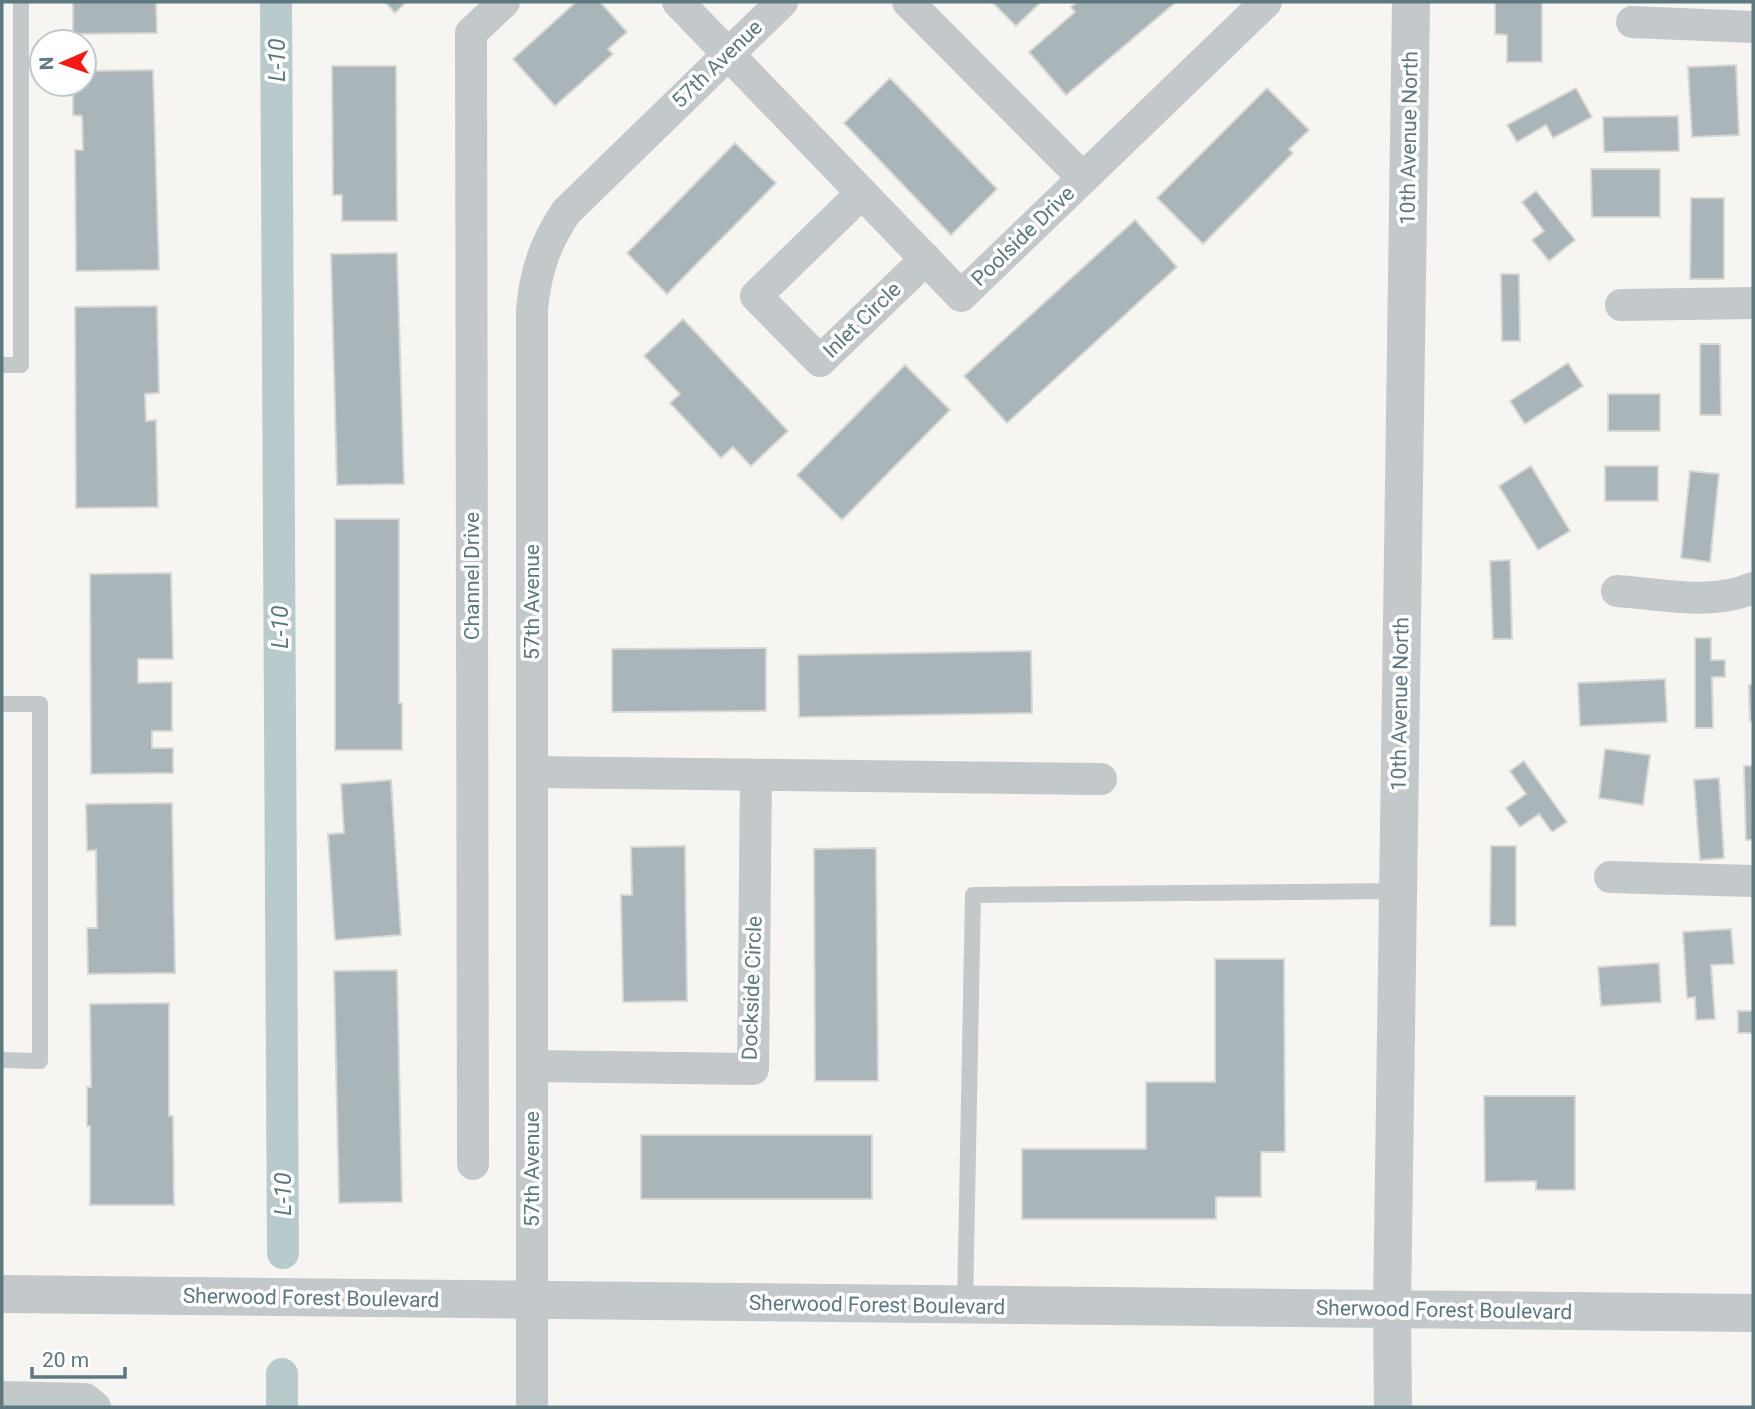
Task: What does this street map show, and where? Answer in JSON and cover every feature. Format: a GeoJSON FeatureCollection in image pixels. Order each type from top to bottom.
{"type":"FeatureCollection","features":[{"type":"Feature","properties":{"kind":"street","name":"Channel Drive"},"geometry":{"type":"LineString","coordinates":[[473,1164],[471,33],[504,2]]}},
{"type":"Feature","properties":{"kind":"street","name":"Poolside Drive"},"geometry":{"type":"LineString","coordinates":[[678,2],[961,296],[1266,2]]}},
{"type":"Feature","properties":{"kind":"street","name":"57th Avenue"},"geometry":{"type":"LineString","coordinates":[[532,1407],[531,310],[538,268],[550,239],[566,212],[782,2]]}},
{"type":"Feature","properties":{"kind":"street"},"geometry":{"type":"LineString","coordinates":[[908,2],[1083,178]]}},
{"type":"Feature","properties":{"kind":"street","name":"10th Avenue North"},"geometry":{"type":"LineString","coordinates":[[1393,1407],[1392,1309],[1411,2]]}},
{"type":"Feature","properties":{"kind":"street"},"geometry":{"type":"LineString","coordinates":[[1632,22],[1753,27]]}},
{"type":"Feature","properties":{"kind":"street","name":"Inlet Circle"},"geometry":{"type":"LineString","coordinates":[[862,193],[756,296],[820,361],[926,259]]}},
{"type":"Feature","properties":{"kind":"street"},"geometry":{"type":"LineString","coordinates":[[1621,305],[1753,303]]}},
{"type":"Feature","properties":{"kind":"street"},"geometry":{"type":"LineString","coordinates":[[1617,590],[1721,597],[1753,588]]}},
{"type":"Feature","properties":{"kind":"street"},"geometry":{"type":"LineString","coordinates":[[532,772],[1101,779]]}},
{"type":"Feature","properties":{"kind":"street","name":"Dockside Circle"},"geometry":{"type":"LineString","coordinates":[[532,1066],[753,1069],[756,775]]}},
{"type":"Feature","properties":{"kind":"street"},"geometry":{"type":"LineString","coordinates":[[1610,877],[1753,881]]}},
{"type":"Feature","properties":{"kind":"street","name":"Sherwood Forest Boulevard"},"geometry":{"type":"LineString","coordinates":[[2,1294],[1753,1313]]}},
{"type":"Feature","properties":{"kind":"street"},"geometry":{"type":"LineString","coordinates":[[2,1397],[85,1399],[95,1407]]}},
{"type":"Feature","properties":{"kind":"lane"},"geometry":{"type":"LineString","coordinates":[[2,365],[21,365],[21,2]]}},
{"type":"Feature","properties":{"kind":"lane"},"geometry":{"type":"LineString","coordinates":[[2,704],[40,704],[40,1061],[2,1060]]}},
{"type":"Feature","properties":{"kind":"lane"},"geometry":{"type":"LineString","coordinates":[[965,1306],[973,895],[1398,891]]}},
{"type":"Feature","properties":{"kind":"building"},"geometry":{"type":"Polygon","coordinates":[[[73,2],[156,2],[157,33],[98,34],[98,28],[73,28],[73,2]]]}},
{"type":"Feature","properties":{"kind":"building"},"geometry":{"type":"Polygon","coordinates":[[[385,2],[406,2],[395,13],[385,2]]]}},
{"type":"Feature","properties":{"kind":"building"},"geometry":{"type":"Polygon","coordinates":[[[576,2],[600,2],[627,32],[608,49],[613,54],[555,106],[513,59],[576,2]]]}},
{"type":"Feature","properties":{"kind":"building"},"geometry":{"type":"Polygon","coordinates":[[[992,2],[1041,2],[1016,26],[992,2]]]}},
{"type":"Feature","properties":{"kind":"building"},"geometry":{"type":"Polygon","coordinates":[[[1077,2],[1176,2],[1066,95],[1029,52],[1075,12],[1071,7],[1077,2]]]}},
{"type":"Feature","properties":{"kind":"building"},"geometry":{"type":"Polygon","coordinates":[[[1495,2],[1542,2],[1542,62],[1507,62],[1507,35],[1495,34],[1495,2]]]}},
{"type":"Feature","properties":{"kind":"building"},"geometry":{"type":"Polygon","coordinates":[[[1736,65],[1739,135],[1692,137],[1688,67],[1736,65]]]}},
{"type":"Feature","properties":{"kind":"building"},"geometry":{"type":"Polygon","coordinates":[[[332,66],[396,66],[397,221],[342,221],[342,195],[333,195],[332,66]]]}},
{"type":"Feature","properties":{"kind":"building"},"geometry":{"type":"Polygon","coordinates":[[[153,70],[159,270],[76,271],[75,150],[83,150],[82,116],[73,115],[73,98],[98,98],[98,71],[153,70]]]}},
{"type":"Feature","properties":{"kind":"building"},"geometry":{"type":"Polygon","coordinates":[[[890,78],[997,189],[951,235],[844,123],[890,78]]]}},
{"type":"Feature","properties":{"kind":"building"},"geometry":{"type":"Polygon","coordinates":[[[1267,88],[1309,130],[1289,149],[1293,153],[1203,244],[1157,198],[1267,88]]]}},
{"type":"Feature","properties":{"kind":"building"},"geometry":{"type":"Polygon","coordinates":[[[1576,88],[1592,117],[1553,138],[1546,125],[1517,142],[1507,125],[1576,88]]]}},
{"type":"Feature","properties":{"kind":"building"},"geometry":{"type":"Polygon","coordinates":[[[1678,116],[1679,151],[1604,152],[1603,117],[1678,116]]]}},
{"type":"Feature","properties":{"kind":"building"},"geometry":{"type":"Polygon","coordinates":[[[735,143],[776,183],[667,294],[627,253],[735,143]]]}},
{"type":"Feature","properties":{"kind":"building"},"geometry":{"type":"Polygon","coordinates":[[[1591,169],[1660,169],[1660,217],[1592,217],[1591,169]]]}},
{"type":"Feature","properties":{"kind":"building"},"geometry":{"type":"Polygon","coordinates":[[[1536,191],[1575,240],[1549,261],[1532,240],[1544,231],[1522,202],[1536,191]]]}},
{"type":"Feature","properties":{"kind":"building"},"geometry":{"type":"Polygon","coordinates":[[[1691,198],[1724,198],[1724,279],[1690,279],[1691,198]]]}},
{"type":"Feature","properties":{"kind":"building"},"geometry":{"type":"Polygon","coordinates":[[[1135,220],[1177,267],[1007,423],[964,376],[1135,220]]]}},
{"type":"Feature","properties":{"kind":"building"},"geometry":{"type":"Polygon","coordinates":[[[397,253],[404,484],[337,485],[331,254],[397,253]]]}},
{"type":"Feature","properties":{"kind":"building"},"geometry":{"type":"Polygon","coordinates":[[[1501,274],[1519,274],[1520,341],[1502,341],[1501,274]]]}},
{"type":"Feature","properties":{"kind":"building"},"geometry":{"type":"Polygon","coordinates":[[[157,306],[159,393],[145,394],[146,421],[156,420],[158,507],[76,508],[75,307],[157,306]]]}},
{"type":"Feature","properties":{"kind":"building"},"geometry":{"type":"Polygon","coordinates":[[[683,319],[788,431],[751,466],[733,447],[721,458],[670,403],[680,394],[644,356],[683,319]]]}},
{"type":"Feature","properties":{"kind":"building"},"geometry":{"type":"Polygon","coordinates":[[[1700,344],[1720,344],[1721,415],[1700,415],[1700,344]]]}},
{"type":"Feature","properties":{"kind":"building"},"geometry":{"type":"Polygon","coordinates":[[[1568,363],[1583,386],[1525,424],[1510,401],[1568,363]]]}},
{"type":"Feature","properties":{"kind":"building"},"geometry":{"type":"Polygon","coordinates":[[[905,365],[950,410],[842,520],[797,475],[905,365]]]}},
{"type":"Feature","properties":{"kind":"building"},"geometry":{"type":"Polygon","coordinates":[[[1608,394],[1660,394],[1660,431],[1608,431],[1608,394]]]}},
{"type":"Feature","properties":{"kind":"building"},"geometry":{"type":"Polygon","coordinates":[[[1531,466],[1570,531],[1538,550],[1499,486],[1531,466]]]}},
{"type":"Feature","properties":{"kind":"building"},"geometry":{"type":"Polygon","coordinates":[[[1605,466],[1658,466],[1658,501],[1605,501],[1605,466]]]}},
{"type":"Feature","properties":{"kind":"building"},"geometry":{"type":"Polygon","coordinates":[[[1690,471],[1719,474],[1710,562],[1681,558],[1690,471]]]}},
{"type":"Feature","properties":{"kind":"building"},"geometry":{"type":"Polygon","coordinates":[[[335,519],[399,519],[399,703],[402,703],[402,750],[335,750],[335,519]]]}},
{"type":"Feature","properties":{"kind":"building"},"geometry":{"type":"Polygon","coordinates":[[[1510,560],[1512,639],[1493,639],[1490,561],[1510,560]]]}},
{"type":"Feature","properties":{"kind":"building"},"geometry":{"type":"Polygon","coordinates":[[[171,573],[173,659],[138,659],[138,683],[172,682],[172,731],[152,731],[152,748],[173,748],[173,773],[91,774],[90,574],[171,573]]]}},
{"type":"Feature","properties":{"kind":"building"},"geometry":{"type":"Polygon","coordinates":[[[1695,638],[1711,638],[1711,660],[1725,660],[1725,677],[1712,677],[1713,728],[1695,728],[1695,638]]]}},
{"type":"Feature","properties":{"kind":"building"},"geometry":{"type":"Polygon","coordinates":[[[766,648],[766,711],[612,712],[612,649],[766,648]]]}},
{"type":"Feature","properties":{"kind":"building"},"geometry":{"type":"Polygon","coordinates":[[[1031,651],[1032,713],[799,717],[798,655],[1031,651]]]}},
{"type":"Feature","properties":{"kind":"building"},"geometry":{"type":"Polygon","coordinates":[[[1665,679],[1667,722],[1580,726],[1578,683],[1665,679]]]}},
{"type":"Feature","properties":{"kind":"building"},"geometry":{"type":"Polygon","coordinates":[[[1749,685],[1753,685],[1753,721],[1750,721],[1749,685]]]}},
{"type":"Feature","properties":{"kind":"building"},"geometry":{"type":"Polygon","coordinates":[[[1605,749],[1650,755],[1643,805],[1599,798],[1605,749]]]}},
{"type":"Feature","properties":{"kind":"building"},"geometry":{"type":"Polygon","coordinates":[[[1524,761],[1567,822],[1552,832],[1539,814],[1520,827],[1506,808],[1526,794],[1510,771],[1524,761]]]}},
{"type":"Feature","properties":{"kind":"building"},"geometry":{"type":"Polygon","coordinates":[[[1744,766],[1753,766],[1753,840],[1746,840],[1744,766]]]}},
{"type":"Feature","properties":{"kind":"building"},"geometry":{"type":"Polygon","coordinates":[[[1719,778],[1724,858],[1700,860],[1694,780],[1719,778]]]}},
{"type":"Feature","properties":{"kind":"building"},"geometry":{"type":"Polygon","coordinates":[[[391,780],[401,935],[335,940],[328,834],[344,833],[341,784],[391,780]]]}},
{"type":"Feature","properties":{"kind":"building"},"geometry":{"type":"Polygon","coordinates":[[[172,803],[175,973],[88,974],[87,928],[97,928],[96,850],[87,851],[86,804],[172,803]]]}},
{"type":"Feature","properties":{"kind":"building"},"geometry":{"type":"Polygon","coordinates":[[[685,846],[687,1001],[623,1002],[621,895],[632,895],[631,847],[685,846]]]}},
{"type":"Feature","properties":{"kind":"building"},"geometry":{"type":"Polygon","coordinates":[[[1491,846],[1516,846],[1516,926],[1490,926],[1491,846]]]}},
{"type":"Feature","properties":{"kind":"building"},"geometry":{"type":"Polygon","coordinates":[[[876,848],[878,1081],[815,1081],[814,849],[876,848]]]}},
{"type":"Feature","properties":{"kind":"building"},"geometry":{"type":"Polygon","coordinates":[[[1731,929],[1734,964],[1711,965],[1715,1019],[1696,1020],[1695,997],[1687,998],[1683,932],[1731,929]]]}},
{"type":"Feature","properties":{"kind":"building"},"geometry":{"type":"Polygon","coordinates":[[[1215,959],[1284,959],[1285,1152],[1261,1152],[1261,1197],[1216,1197],[1216,1219],[1022,1219],[1022,1149],[1146,1149],[1146,1082],[1215,1082],[1215,959]]]}},
{"type":"Feature","properties":{"kind":"building"},"geometry":{"type":"Polygon","coordinates":[[[1659,963],[1661,1002],[1601,1006],[1598,967],[1659,963]]]}},
{"type":"Feature","properties":{"kind":"building"},"geometry":{"type":"Polygon","coordinates":[[[397,970],[402,1202],[339,1203],[334,971],[397,970]]]}},
{"type":"Feature","properties":{"kind":"building"},"geometry":{"type":"Polygon","coordinates":[[[169,1003],[169,1116],[173,1116],[174,1205],[90,1205],[87,1087],[91,1087],[90,1004],[169,1003]]]}},
{"type":"Feature","properties":{"kind":"building"},"geometry":{"type":"Polygon","coordinates":[[[1738,1011],[1753,1011],[1753,1033],[1738,1033],[1738,1011]]]}},
{"type":"Feature","properties":{"kind":"building"},"geometry":{"type":"Polygon","coordinates":[[[1484,1096],[1575,1096],[1575,1190],[1536,1190],[1536,1181],[1485,1182],[1484,1096]]]}},
{"type":"Feature","properties":{"kind":"building"},"geometry":{"type":"Polygon","coordinates":[[[641,1135],[872,1135],[872,1199],[641,1199],[641,1135]]]}},
{"type":"Feature","properties":{"kind":"waterway","name":"L-10"},"geometry":{"type":"LineString","coordinates":[[276,2],[283,1253]]}},
{"type":"Feature","properties":{"kind":"waterway","name":"L-10"},"geometry":{"type":"LineString","coordinates":[[282,1374],[282,1407]]}}]}
